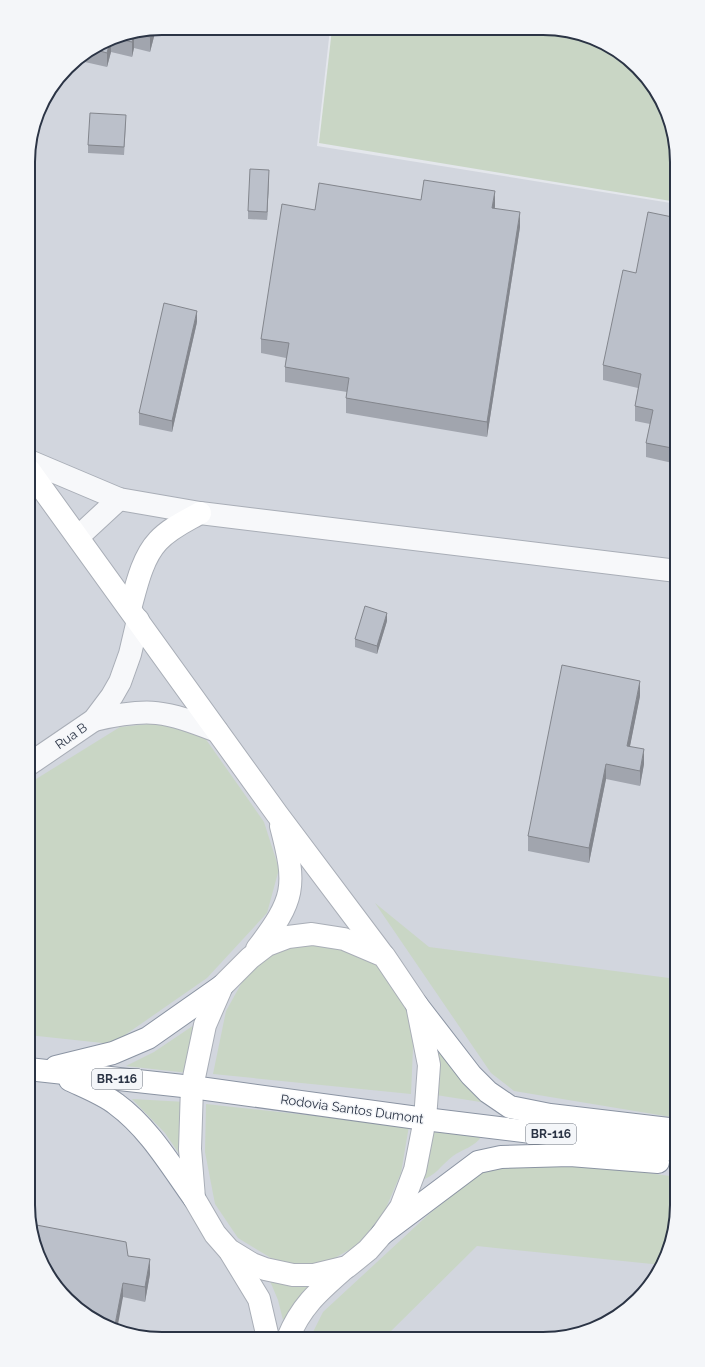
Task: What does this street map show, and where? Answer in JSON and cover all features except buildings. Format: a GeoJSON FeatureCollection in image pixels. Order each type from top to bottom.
{"type":"FeatureCollection","features":[{"type":"Feature","properties":{"kind":"main road"},"geometry":{"type":"LineString","coordinates":[[35,478],[277,814],[384,956],[417,1005],[471,1076],[488,1092],[510,1107],[550,1115],[670,1129]]}},
{"type":"Feature","properties":{"kind":"main road"},"geometry":{"type":"LineString","coordinates":[[134,614],[142,571],[150,553],[158,541],[173,528],[200,513]]}},
{"type":"Feature","properties":{"kind":"main road"},"geometry":{"type":"LineString","coordinates":[[35,1070],[100,1057],[129,1048],[148,1038],[222,986],[250,958],[276,924],[285,907],[291,888],[290,862],[277,814]]}},
{"type":"Feature","properties":{"kind":"main road"},"geometry":{"type":"LineString","coordinates":[[250,958],[267,945],[288,937],[312,934],[344,939],[384,956]]}},
{"type":"Feature","properties":{"kind":"main road"},"geometry":{"type":"LineString","coordinates":[[194,1198],[190,1148],[192,1087],[204,1025],[222,986]]}},
{"type":"Feature","properties":{"kind":"main road"},"geometry":{"type":"LineString","coordinates":[[290,1332],[293,1325],[315,1294],[368,1250],[382,1234],[400,1207],[415,1170],[425,1119],[429,1065],[417,1005]]}},
{"type":"Feature","properties":{"kind":"main road"},"geometry":{"type":"LineString","coordinates":[[35,1070],[64,1077],[98,1093],[128,1113],[146,1133],[194,1198],[215,1234],[229,1250],[259,1299],[267,1332]]}},
{"type":"Feature","properties":{"kind":"main road","name":"Rodovia Santos Dumont"},"geometry":{"type":"LineString","coordinates":[[35,1070],[192,1087],[425,1119],[670,1149]]}},
{"type":"Feature","properties":{"kind":"main road"},"geometry":{"type":"LineString","coordinates":[[382,1234],[478,1162],[501,1157],[570,1155],[670,1162]]}},
{"type":"Feature","properties":{"kind":"main road"},"geometry":{"type":"LineString","coordinates":[[229,1250],[258,1266],[293,1275],[314,1275],[347,1267]]}},
{"type":"Feature","properties":{"kind":"street"},"geometry":{"type":"LineString","coordinates":[[35,464],[119,499],[200,513],[670,570]]}},
{"type":"Feature","properties":{"kind":"street"},"geometry":{"type":"LineString","coordinates":[[78,537],[119,499]]}},
{"type":"Feature","properties":{"kind":"street"},"geometry":{"type":"LineString","coordinates":[[94,720],[120,682],[130,654],[134,614]]}},
{"type":"Feature","properties":{"kind":"street"},"geometry":{"type":"LineString","coordinates":[[94,720],[125,712],[159,712],[176,715],[217,731]]}},
{"type":"Feature","properties":{"kind":"street","name":"Rua B"},"geometry":{"type":"LineString","coordinates":[[35,760],[94,720]]}},
{"type":"Feature","properties":{"kind":"shaded area"},"geometry":{"type":"Polygon","coordinates":[[[162,35],[329,35],[317,146],[670,203],[670,1213],[668,1230],[657,1261],[644,1282],[633,1295],[620,1306],[599,1319],[576,1328],[560,1331],[162,1332],[129,1328],[98,1315],[50,1264],[37,1230],[35,1205],[36,145],[39,129],[56,91],[78,67],[91,56],[121,42],[137,37],[162,35]]]}},
{"type":"Feature","properties":{"kind":"green space"},"geometry":{"type":"Polygon","coordinates":[[[331,35],[551,35],[568,37],[599,48],[614,56],[638,78],[649,91],[657,106],[668,137],[670,154],[670,201],[319,143],[331,35]]]}},
{"type":"Feature","properties":{"kind":"green space"},"geometry":{"type":"Polygon","coordinates":[[[158,723],[205,738],[264,822],[279,869],[267,913],[207,978],[112,1044],[35,1036],[35,780],[120,727],[158,723]]]}},
{"type":"Feature","properties":{"kind":"green space"},"geometry":{"type":"Polygon","coordinates":[[[375,903],[429,947],[670,978],[670,1117],[514,1091],[491,1073],[375,903]]]}},
{"type":"Feature","properties":{"kind":"green space"},"geometry":{"type":"Polygon","coordinates":[[[315,942],[361,954],[380,967],[412,1011],[413,1048],[411,1094],[213,1074],[226,1011],[246,975],[279,949],[315,942]]]}},
{"type":"Feature","properties":{"kind":"green space"},"geometry":{"type":"Polygon","coordinates":[[[203,1019],[188,1073],[126,1066],[154,1052],[203,1019]]]}},
{"type":"Feature","properties":{"kind":"green space"},"geometry":{"type":"Polygon","coordinates":[[[439,1045],[487,1103],[436,1095],[439,1045]]]}},
{"type":"Feature","properties":{"kind":"green space"},"geometry":{"type":"Polygon","coordinates":[[[132,1099],[186,1102],[182,1158],[165,1133],[132,1099]]]}},
{"type":"Feature","properties":{"kind":"green space"},"geometry":{"type":"Polygon","coordinates":[[[206,1104],[409,1126],[401,1173],[383,1215],[356,1246],[333,1259],[301,1266],[271,1258],[238,1238],[215,1204],[205,1152],[206,1104]]]}},
{"type":"Feature","properties":{"kind":"green space"},"geometry":{"type":"Polygon","coordinates":[[[433,1132],[481,1137],[472,1146],[453,1156],[430,1176],[421,1180],[433,1132]]]}},
{"type":"Feature","properties":{"kind":"green space"},"geometry":{"type":"Polygon","coordinates":[[[562,1161],[670,1176],[670,1213],[668,1230],[657,1261],[655,1264],[477,1246],[390,1332],[313,1332],[323,1312],[429,1214],[483,1171],[562,1161]]]}},
{"type":"Feature","properties":{"kind":"green space"},"geometry":{"type":"Polygon","coordinates":[[[270,1281],[309,1285],[291,1312],[283,1320],[278,1300],[270,1281]]]}}]}
